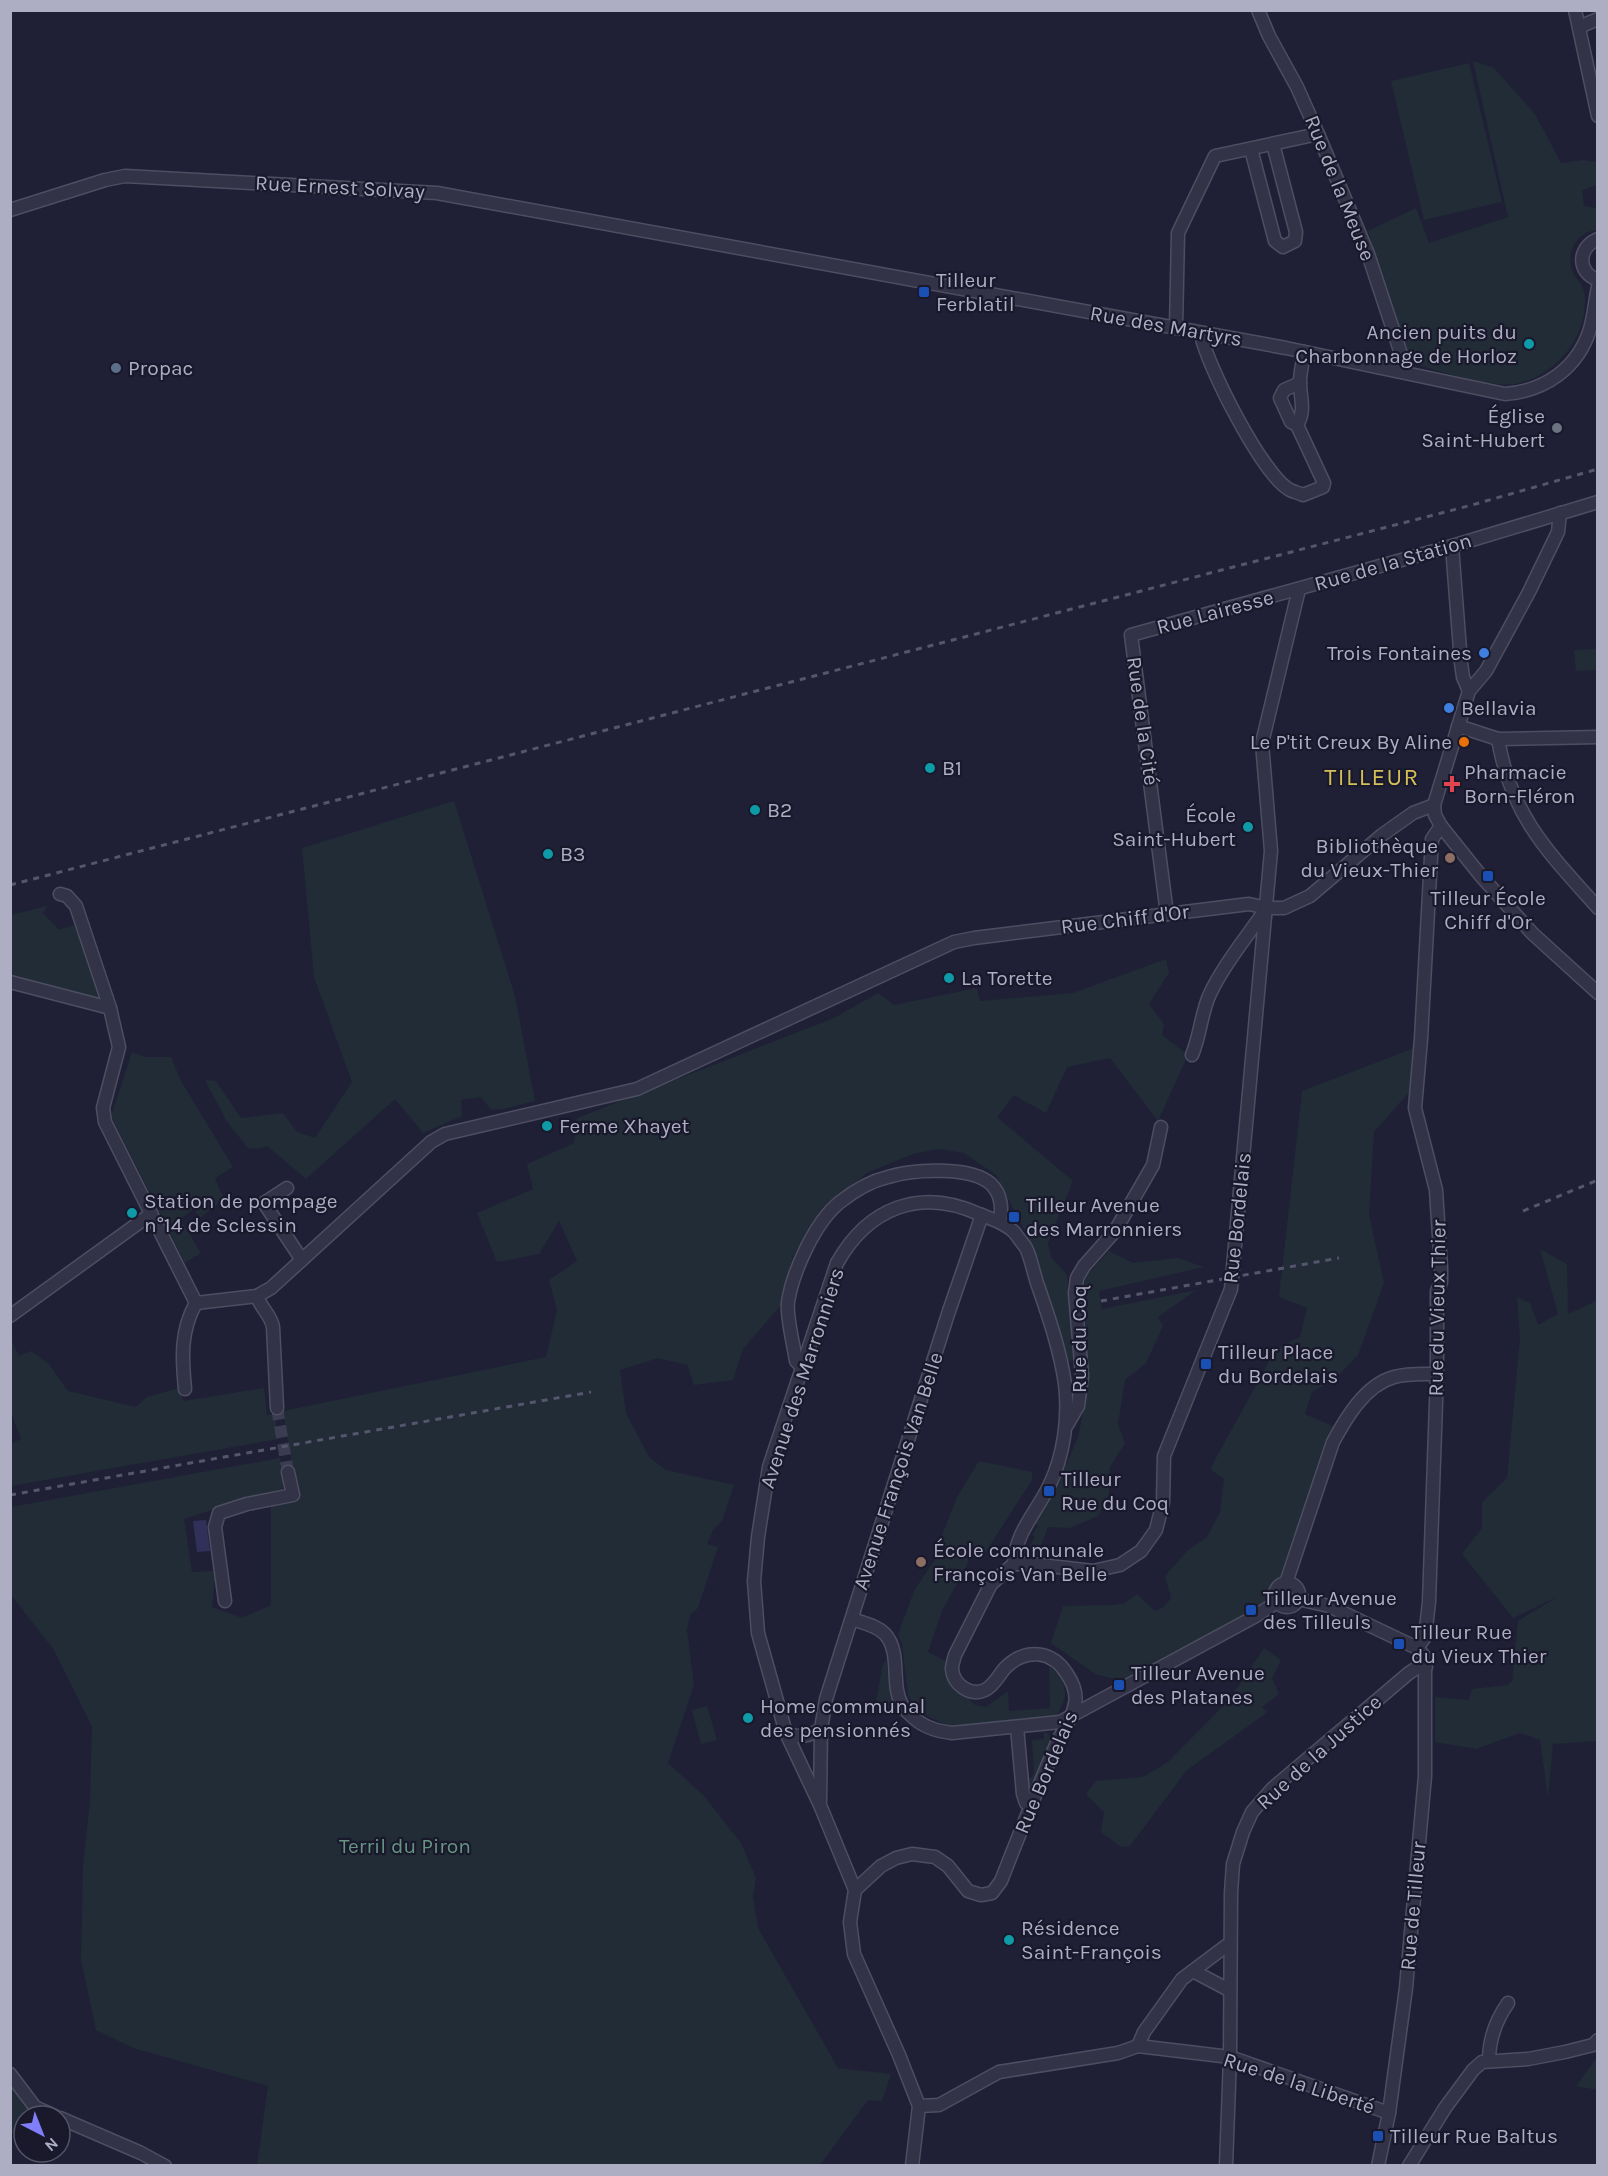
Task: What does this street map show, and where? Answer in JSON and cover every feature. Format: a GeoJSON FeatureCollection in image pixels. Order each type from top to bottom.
{"type":"FeatureCollection","features":[{"type":"Feature","properties":{"kind":"street","name":"Rue de la Meuse"},"geometry":{"type":"LineString","coordinates":[[1258,10],[1269,36],[1297,87],[1368,254],[1407,372]]}},
{"type":"Feature","properties":{"kind":"street"},"geometry":{"type":"LineString","coordinates":[[1575,10],[1598,116]]}},
{"type":"Feature","properties":{"kind":"street"},"geometry":{"type":"LineString","coordinates":[[1579,27],[1598,19]]}},
{"type":"Feature","properties":{"kind":"street"},"geometry":{"type":"LineString","coordinates":[[1176,328],[1178,233],[1215,156],[1318,134]]}},
{"type":"Feature","properties":{"kind":"street"},"geometry":{"type":"LineString","coordinates":[[1251,148],[1275,241],[1283,247],[1295,241],[1296,232],[1273,144]]}},
{"type":"Feature","properties":{"kind":"street","name":"Rue Ernest Solvay"},"geometry":{"type":"LineString","coordinates":[[10,210],[105,180],[125,176],[437,192],[671,236]]}},
{"type":"Feature","properties":{"kind":"street","name":"Rue des Martyrs"},"geometry":{"type":"LineString","coordinates":[[671,236],[1304,352],[1505,394],[1545,385],[1569,366],[1579,353],[1590,331],[1598,287]]}},
{"type":"Feature","properties":{"kind":"street"},"geometry":{"type":"LineString","coordinates":[[1598,239],[1586,246],[1582,258],[1584,270],[1598,280]]}},
{"type":"Feature","properties":{"kind":"street"},"geometry":{"type":"LineString","coordinates":[[1201,334],[1204,348],[1236,416],[1266,465],[1289,490],[1303,495],[1323,487],[1324,483],[1298,425],[1291,422],[1280,398],[1284,390],[1300,383]]}},
{"type":"Feature","properties":{"kind":"street"},"geometry":{"type":"LineString","coordinates":[[1298,425],[1301,419],[1300,383],[1304,352]]}},
{"type":"Feature","properties":{"kind":"street","name":"Rue de la Station"},"geometry":{"type":"LineString","coordinates":[[1267,908],[1271,851],[1262,743],[1299,589],[1598,502]]}},
{"type":"Feature","properties":{"kind":"street"},"geometry":{"type":"LineString","coordinates":[[1560,513],[1558,532],[1529,592],[1486,671],[1469,691],[1434,805],[1435,815],[1441,826],[1481,876],[1533,934],[1598,993]]}},
{"type":"Feature","properties":{"kind":"street"},"geometry":{"type":"LineString","coordinates":[[1452,546],[1461,663],[1463,677],[1469,691]]}},
{"type":"Feature","properties":{"kind":"street","name":"Rue Lairesse"},"geometry":{"type":"LineString","coordinates":[[1131,635],[1299,589]]}},
{"type":"Feature","properties":{"kind":"street","name":"Rue de la Cité"},"geometry":{"type":"LineString","coordinates":[[1131,635],[1167,914]]}},
{"type":"Feature","properties":{"kind":"street"},"geometry":{"type":"LineString","coordinates":[[1458,726],[1498,739],[1598,737]]}},
{"type":"Feature","properties":{"kind":"street"},"geometry":{"type":"LineString","coordinates":[[1498,739],[1502,765],[1511,791],[1526,819],[1545,848],[1598,908]]}},
{"type":"Feature","properties":{"kind":"street","name":"Rue Chiff d'Or"},"geometry":{"type":"LineString","coordinates":[[257,1296],[271,1288],[431,1142],[445,1134],[637,1089],[954,942],[1249,904],[1267,908],[1284,908],[1310,896],[1382,835],[1413,813],[1434,805]]}},
{"type":"Feature","properties":{"kind":"street","name":"Rue du Vieux Thier"},"geometry":{"type":"LineString","coordinates":[[1417,1648],[1425,1637],[1429,1602],[1437,1374],[1437,1291],[1441,1282],[1441,1268],[1436,1190],[1415,1108],[1432,839],[1441,826]]}},
{"type":"Feature","properties":{"kind":"street"},"geometry":{"type":"LineString","coordinates":[[60,894],[67,896],[76,906],[110,1008],[119,1047],[103,1108],[105,1122],[196,1303]]}},
{"type":"Feature","properties":{"kind":"street"},"geometry":{"type":"LineString","coordinates":[[1192,1055],[1199,1038],[1201,1018],[1210,995],[1267,908]]}},
{"type":"Feature","properties":{"kind":"street","name":"Rue Bordelais"},"geometry":{"type":"LineString","coordinates":[[855,1890],[881,1866],[896,1858],[912,1854],[935,1857],[948,1866],[968,1891],[981,1895],[992,1893],[1001,1881],[1059,1738],[1072,1716],[1076,1701],[1073,1684],[1066,1671],[1051,1657],[1035,1652],[1017,1658],[1004,1668],[992,1685],[983,1691],[970,1691],[962,1687],[955,1679],[952,1668],[955,1655],[991,1584],[1014,1564],[1093,1571],[1120,1565],[1141,1551],[1156,1530],[1163,1502],[1164,1456],[1231,1289],[1267,908]]}},
{"type":"Feature","properties":{"kind":"street"},"geometry":{"type":"LineString","coordinates":[[10,982],[110,1008]]}},
{"type":"Feature","properties":{"kind":"street","name":"Rue du Coq"},"geometry":{"type":"LineString","coordinates":[[1066,1427],[1078,1406],[1082,1376],[1075,1293],[1077,1278],[1084,1266],[1115,1231],[1153,1165],[1161,1127]]}},
{"type":"Feature","properties":{"kind":"street"},"geometry":{"type":"LineString","coordinates":[[802,1367],[796,1361],[788,1304],[807,1246],[838,1203],[864,1186],[889,1176],[921,1172],[969,1174],[989,1183],[998,1194],[1002,1206],[1000,1222]]}},
{"type":"Feature","properties":{"kind":"street"},"geometry":{"type":"LineString","coordinates":[[287,1188],[264,1203],[302,1260]]}},
{"type":"Feature","properties":{"kind":"street","name":"Avenue des Marronniers"},"geometry":{"type":"LineString","coordinates":[[855,1890],[820,1805],[786,1733],[758,1634],[754,1581],[769,1467],[837,1263],[854,1237],[863,1228],[891,1209],[921,1203],[943,1202],[962,1206],[1013,1230],[1026,1248],[1043,1300],[1065,1384],[1066,1427],[1057,1468],[1049,1487],[1020,1535],[1014,1549],[1014,1564]]}},
{"type":"Feature","properties":{"kind":"street"},"geometry":{"type":"LineString","coordinates":[[10,1316],[151,1214]]}},
{"type":"Feature","properties":{"kind":"street","name":"Avenue François Van Belle"},"geometry":{"type":"LineString","coordinates":[[820,1805],[821,1729],[826,1699],[981,1215]]}},
{"type":"Feature","properties":{"kind":"street"},"geometry":{"type":"LineString","coordinates":[[196,1303],[257,1296],[259,1304],[272,1320],[278,1408]]}},
{"type":"Feature","properties":{"kind":"street"},"geometry":{"type":"LineString","coordinates":[[185,1389],[183,1335],[189,1314],[196,1303]]}},
{"type":"Feature","properties":{"kind":"street"},"geometry":{"type":"LineString","coordinates":[[1298,1599],[1290,1606],[1282,1606],[1275,1597],[1276,1589],[1286,1583],[1334,1442],[1345,1422],[1363,1399],[1384,1381],[1407,1374],[1437,1374]]}},
{"type":"Feature","properties":{"kind":"street"},"geometry":{"type":"LineString","coordinates":[[225,1601],[215,1527],[219,1513],[247,1504],[293,1495],[288,1472]]}},
{"type":"Feature","properties":{"kind":"street"},"geometry":{"type":"LineString","coordinates":[[1286,1583],[1296,1587],[1298,1599]]}},
{"type":"Feature","properties":{"kind":"street"},"geometry":{"type":"LineString","coordinates":[[1298,1599],[1329,1606],[1417,1648]]}},
{"type":"Feature","properties":{"kind":"street"},"geometry":{"type":"LineString","coordinates":[[852,1620],[875,1627],[886,1635],[892,1647],[898,1697],[903,1708],[919,1722],[938,1731],[952,1733],[1060,1722],[1254,1617],[1277,1602]]}},
{"type":"Feature","properties":{"kind":"street","name":"Rue de Tilleur"},"geometry":{"type":"LineString","coordinates":[[1378,2166],[1389,2113],[1406,1989],[1424,1787],[1426,1667],[1425,1657],[1417,1648]]}},
{"type":"Feature","properties":{"kind":"street","name":"Rue de la Justice"},"geometry":{"type":"LineString","coordinates":[[1226,2166],[1230,2057],[1231,1893],[1233,1864],[1243,1832],[1252,1812],[1273,1788],[1409,1672],[1418,1667],[1426,1667]]}},
{"type":"Feature","properties":{"kind":"street"},"geometry":{"type":"LineString","coordinates":[[1017,1727],[1023,1794],[1026,1803],[1031,1806]]}},
{"type":"Feature","properties":{"kind":"street"},"geometry":{"type":"LineString","coordinates":[[786,1733],[799,1738],[809,1736],[821,1729]]}},
{"type":"Feature","properties":{"kind":"street"},"geometry":{"type":"LineString","coordinates":[[855,1890],[850,1922],[854,1954],[919,2106],[912,2166]]}},
{"type":"Feature","properties":{"kind":"street"},"geometry":{"type":"LineString","coordinates":[[919,2106],[939,2105],[999,2072],[1118,2053],[1138,2046],[1149,2025],[1182,1979],[1230,1943]]}},
{"type":"Feature","properties":{"kind":"street"},"geometry":{"type":"LineString","coordinates":[[1193,1971],[1229,1990]]}},
{"type":"Feature","properties":{"kind":"street"},"geometry":{"type":"LineString","coordinates":[[1489,2061],[1489,2051],[1499,2016],[1508,2003]]}},
{"type":"Feature","properties":{"kind":"street"},"geometry":{"type":"LineString","coordinates":[[1409,2166],[1445,2108],[1473,2070],[1482,2062],[1537,2057],[1593,2045],[1598,2040]]}},
{"type":"Feature","properties":{"kind":"street","name":"Rue de la Liberté"},"geometry":{"type":"LineString","coordinates":[[1138,2046],[1230,2057],[1389,2113]]}},
{"type":"Feature","properties":{"kind":"street"},"geometry":{"type":"LineString","coordinates":[[10,2074],[33,2104]]}},
{"type":"Feature","properties":{"kind":"street"},"geometry":{"type":"LineString","coordinates":[[72,2123],[165,2166]]}},
{"type":"Feature","properties":{"kind":"green space"},"geometry":{"type":"Polygon","coordinates":[[[1473,61],[1494,68],[1535,114],[1561,163],[1583,160],[1597,162],[1597,185],[1582,190],[1584,206],[1597,208],[1597,230],[1590,231],[1579,238],[1572,249],[1571,256],[1572,270],[1582,285],[1585,298],[1580,328],[1574,341],[1555,365],[1529,380],[1515,384],[1505,385],[1478,381],[1410,363],[1368,231],[1416,208],[1429,243],[1508,217],[1473,61]]]}},
{"type":"Feature","properties":{"kind":"green space"},"geometry":{"type":"Polygon","coordinates":[[[1469,63],[1502,202],[1424,220],[1391,81],[1469,63]]]}},
{"type":"Feature","properties":{"kind":"green space"},"geometry":{"type":"Polygon","coordinates":[[[1597,649],[1597,670],[1576,671],[1574,650],[1597,649]]]}},
{"type":"Feature","properties":{"kind":"green space"},"geometry":{"type":"Polygon","coordinates":[[[454,801],[515,996],[535,1101],[491,1110],[481,1097],[461,1100],[462,1116],[423,1133],[395,1099],[306,1179],[267,1146],[259,1149],[248,1148],[227,1122],[205,1080],[216,1081],[241,1118],[283,1113],[297,1132],[315,1138],[352,1082],[314,977],[302,848],[454,801]]]}},
{"type":"Feature","properties":{"kind":"green space"},"geometry":{"type":"Polygon","coordinates":[[[47,906],[43,913],[59,930],[74,925],[104,1002],[11,975],[11,915],[47,906]]]}},
{"type":"Feature","properties":{"kind":"green space","name":"Terril du Piron"},"geometry":{"type":"Polygon","coordinates":[[[1166,959],[1169,973],[1149,1004],[1164,1024],[1162,1035],[1188,1055],[1158,1121],[1110,1058],[1067,1067],[1046,1113],[1014,1095],[997,1117],[1073,1181],[1048,1243],[1051,1257],[1067,1275],[1073,1360],[1066,1362],[1031,1243],[996,1175],[964,1153],[938,1149],[913,1154],[867,1173],[820,1213],[793,1256],[781,1305],[743,1349],[733,1380],[694,1385],[687,1365],[658,1358],[620,1370],[626,1413],[649,1457],[666,1470],[734,1485],[722,1521],[713,1530],[707,1544],[718,1547],[698,1608],[690,1615],[687,1630],[694,1685],[668,1763],[704,1796],[741,1843],[756,1878],[753,1897],[758,1928],[838,2068],[891,2074],[882,2101],[868,2100],[820,2165],[257,2165],[268,2086],[133,2048],[96,2030],[81,1960],[83,1865],[90,1801],[92,1727],[54,1650],[11,1595],[11,1507],[280,1458],[284,1483],[281,1493],[231,1504],[184,1519],[192,1572],[216,1571],[212,1607],[242,1618],[271,1605],[271,1506],[298,1500],[283,1411],[546,1357],[557,1310],[549,1280],[577,1261],[559,1221],[539,1254],[497,1262],[477,1213],[533,1189],[527,1164],[574,1143],[577,1118],[834,1018],[878,993],[894,1005],[977,988],[980,1001],[1073,993],[1166,959]]]}},
{"type":"Feature","properties":{"kind":"green space"},"geometry":{"type":"Polygon","coordinates":[[[1417,1047],[1411,1090],[1374,1132],[1369,1214],[1384,1283],[1358,1355],[1334,1380],[1312,1392],[1305,1414],[1335,1427],[1284,1577],[1271,1585],[1269,1601],[1232,1625],[1122,1681],[1095,1674],[1051,1643],[1063,1606],[1125,1603],[1137,1594],[1155,1611],[1164,1607],[1171,1598],[1165,1576],[1187,1551],[1207,1537],[1220,1512],[1224,1479],[1210,1469],[1276,1349],[1300,1337],[1307,1308],[1279,1297],[1302,1091],[1417,1047]]]}},
{"type":"Feature","properties":{"kind":"green space"},"geometry":{"type":"Polygon","coordinates":[[[132,1052],[145,1057],[171,1057],[181,1081],[233,1167],[215,1178],[224,1199],[200,1218],[194,1209],[180,1219],[201,1253],[185,1263],[111,1116],[132,1052]]]}},
{"type":"Feature","properties":{"kind":"green space"},"geometry":{"type":"Polygon","coordinates":[[[1540,1249],[1567,1264],[1568,1314],[1598,1300],[1597,1741],[1553,1744],[1548,1798],[1540,1740],[1520,1733],[1476,1749],[1435,1742],[1435,1697],[1469,1700],[1472,1689],[1508,1685],[1512,1681],[1518,1621],[1557,1597],[1513,1618],[1462,1554],[1482,1528],[1482,1502],[1507,1478],[1520,1338],[1517,1297],[1530,1303],[1538,1325],[1558,1314],[1540,1249]]]}},
{"type":"Feature","properties":{"kind":"green space"},"geometry":{"type":"Polygon","coordinates":[[[1109,1251],[1133,1263],[1178,1258],[1204,1267],[1099,1291],[1102,1309],[1196,1290],[1158,1317],[1163,1326],[1146,1363],[1125,1380],[1118,1424],[1125,1443],[1110,1467],[1109,1496],[1098,1516],[1070,1528],[1048,1527],[1037,1556],[1029,1557],[1023,1552],[1021,1545],[1028,1549],[1035,1537],[1032,1535],[1038,1526],[1035,1523],[1060,1479],[1078,1437],[1088,1388],[1084,1278],[1109,1251]]]}},
{"type":"Feature","properties":{"kind":"green space"},"geometry":{"type":"Polygon","coordinates":[[[11,1339],[19,1356],[31,1351],[49,1364],[68,1391],[136,1407],[147,1397],[180,1388],[183,1401],[264,1388],[267,1415],[274,1414],[279,1439],[11,1486],[10,1444],[21,1439],[11,1412],[11,1339]]]}},
{"type":"Feature","properties":{"kind":"green space"},"geometry":{"type":"Polygon","coordinates":[[[979,1461],[1032,1472],[1032,1480],[985,1553],[968,1555],[968,1563],[942,1611],[928,1652],[946,1661],[952,1687],[975,1705],[986,1707],[1008,1691],[1009,1711],[1050,1708],[1049,1666],[1060,1678],[1065,1690],[1063,1703],[1055,1717],[950,1726],[919,1710],[908,1696],[902,1644],[898,1634],[915,1589],[939,1554],[944,1542],[940,1540],[957,1497],[979,1461]]]}},
{"type":"Feature","properties":{"kind":"green space"},"geometry":{"type":"Polygon","coordinates":[[[1264,1648],[1281,1660],[1272,1678],[1279,1694],[1262,1707],[1268,1712],[1187,1770],[1130,1846],[1121,1847],[1101,1832],[1104,1812],[1086,1794],[1096,1781],[1143,1777],[1168,1762],[1229,1700],[1264,1648]]]}},
{"type":"Feature","properties":{"kind":"green space"},"geometry":{"type":"Polygon","coordinates":[[[886,1659],[892,1703],[901,1716],[875,1709],[882,1667],[886,1659]]]}},
{"type":"Feature","properties":{"kind":"green space"},"geometry":{"type":"Polygon","coordinates":[[[707,1706],[717,1740],[701,1744],[692,1710],[707,1706]]]}},
{"type":"Feature","properties":{"kind":"green space"},"geometry":{"type":"Polygon","coordinates":[[[1044,1731],[1049,1734],[1050,1740],[1032,1786],[1028,1788],[1025,1778],[1031,1778],[1034,1773],[1032,1740],[1044,1739],[1044,1731]]]}},
{"type":"Feature","properties":{"kind":"green space"},"geometry":{"type":"Polygon","coordinates":[[[1597,2057],[1597,2090],[1576,2086],[1597,2057]]]}},
{"type":"Feature","properties":{"kind":"green space"},"geometry":{"type":"Polygon","coordinates":[[[10,2078],[35,2104],[12,2104],[11,2133],[10,2078]]]}},
{"type":"Feature","properties":{"kind":"shaded area"},"geometry":{"type":"Polygon","coordinates":[[[206,1520],[210,1551],[197,1552],[193,1521],[206,1520]]]}},
{"type":"Feature","properties":{"kind":"tunnel"},"geometry":{"type":"LineString","coordinates":[[277,1408],[288,1472]]}},
{"type":"Feature","properties":{"kind":"railway"},"geometry":{"type":"LineString","coordinates":[[10,885],[1472,505],[1598,469]]}},
{"type":"Feature","properties":{"kind":"railway"},"geometry":{"type":"LineString","coordinates":[[1523,1211],[1598,1180]]}},
{"type":"Feature","properties":{"kind":"railway"},"geometry":{"type":"LineString","coordinates":[[1101,1301],[1339,1258]]}},
{"type":"Feature","properties":{"kind":"railway"},"geometry":{"type":"LineString","coordinates":[[10,1495],[591,1392]]}},
{"type":"Feature","properties":{"kind":"place","name":"Tilleur Ferblatil"},"geometry":{"type":"Point","coordinates":[924,292]}},
{"type":"Feature","properties":{"kind":"place","name":"Ancien puits du Charbonnage de Horloz"},"geometry":{"type":"Point","coordinates":[1529,344]}},
{"type":"Feature","properties":{"kind":"place","name":"Propac"},"geometry":{"type":"Point","coordinates":[116,368]}},
{"type":"Feature","properties":{"kind":"place","name":"Église Saint-Hubert"},"geometry":{"type":"Point","coordinates":[1557,428]}},
{"type":"Feature","properties":{"kind":"place","name":"Trois Fontaines"},"geometry":{"type":"Point","coordinates":[1484,653]}},
{"type":"Feature","properties":{"kind":"place","name":"Bellavia"},"geometry":{"type":"Point","coordinates":[1449,708]}},
{"type":"Feature","properties":{"kind":"place","name":"Le P'tit Creux By Aline"},"geometry":{"type":"Point","coordinates":[1464,742]}},
{"type":"Feature","properties":{"kind":"place","name":"B1"},"geometry":{"type":"Point","coordinates":[930,768]}},
{"type":"Feature","properties":{"kind":"place","name":"Pharmacie Born-Fléron"},"geometry":{"type":"Point","coordinates":[1452,784]}},
{"type":"Feature","properties":{"kind":"place","name":"B2"},"geometry":{"type":"Point","coordinates":[755,810]}},
{"type":"Feature","properties":{"kind":"place","name":"École Saint-Hubert"},"geometry":{"type":"Point","coordinates":[1248,827]}},
{"type":"Feature","properties":{"kind":"place","name":"B3"},"geometry":{"type":"Point","coordinates":[548,854]}},
{"type":"Feature","properties":{"kind":"place","name":"Bibliothèque du Vieux-Thier"},"geometry":{"type":"Point","coordinates":[1450,858]}},
{"type":"Feature","properties":{"kind":"place","name":"Tilleur École Chiff d'Or"},"geometry":{"type":"Point","coordinates":[1488,876]}},
{"type":"Feature","properties":{"kind":"place","name":"La Torette"},"geometry":{"type":"Point","coordinates":[949,978]}},
{"type":"Feature","properties":{"kind":"place","name":"Ferme Xhayet"},"geometry":{"type":"Point","coordinates":[547,1126]}},
{"type":"Feature","properties":{"kind":"place","name":"Station de pompage n°14 de Sclessin"},"geometry":{"type":"Point","coordinates":[132,1213]}},
{"type":"Feature","properties":{"kind":"place","name":"Tilleur Avenue des Marronniers"},"geometry":{"type":"Point","coordinates":[1014,1217]}},
{"type":"Feature","properties":{"kind":"place","name":"Tilleur Place du Bordelais"},"geometry":{"type":"Point","coordinates":[1206,1364]}},
{"type":"Feature","properties":{"kind":"place","name":"Tilleur Rue du Coq"},"geometry":{"type":"Point","coordinates":[1049,1491]}},
{"type":"Feature","properties":{"kind":"place","name":"École communale François Van Belle"},"geometry":{"type":"Point","coordinates":[921,1562]}},
{"type":"Feature","properties":{"kind":"place","name":"Tilleur Avenue des Tilleuls"},"geometry":{"type":"Point","coordinates":[1251,1610]}},
{"type":"Feature","properties":{"kind":"place","name":"Tilleur Rue du Vieux Thier"},"geometry":{"type":"Point","coordinates":[1399,1644]}},
{"type":"Feature","properties":{"kind":"place","name":"Tilleur Avenue des Platanes"},"geometry":{"type":"Point","coordinates":[1119,1685]}},
{"type":"Feature","properties":{"kind":"place","name":"Home communal des pensionnés"},"geometry":{"type":"Point","coordinates":[748,1718]}},
{"type":"Feature","properties":{"kind":"place","name":"Résidence Saint-François"},"geometry":{"type":"Point","coordinates":[1009,1940]}},
{"type":"Feature","properties":{"kind":"place","name":"Tilleur Rue Baltus"},"geometry":{"type":"Point","coordinates":[1378,2136]}},
{"type":"Feature","properties":{"kind":"district","name":"TILLEUR"},"geometry":{"type":"Point","coordinates":[1372,777]}}]}
